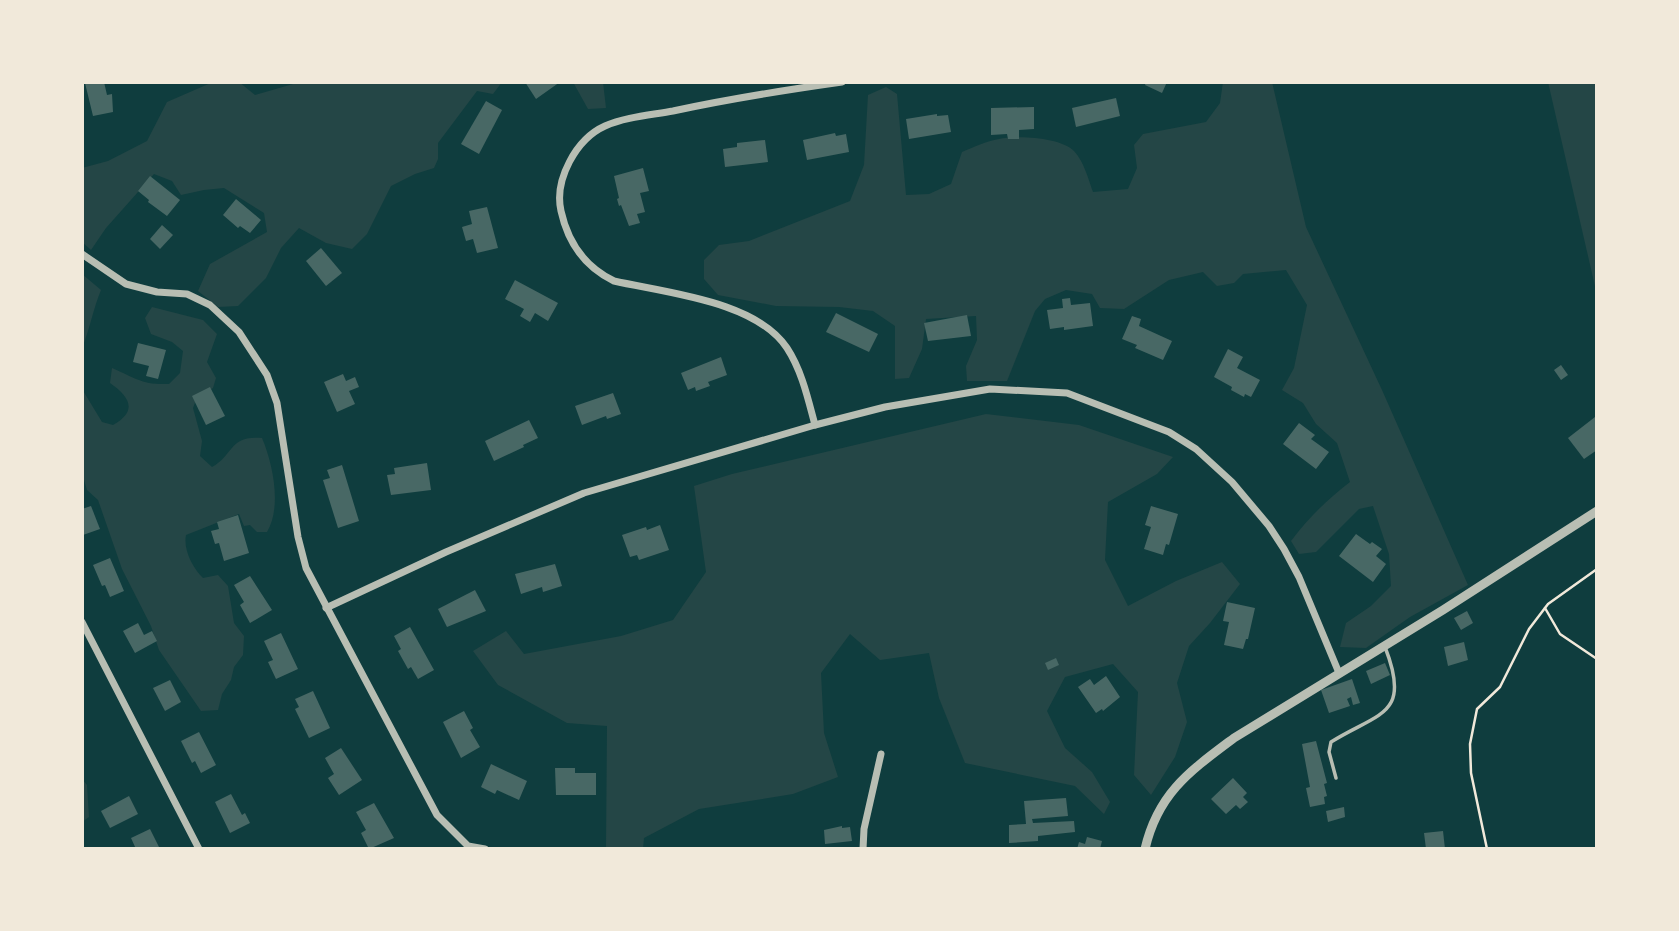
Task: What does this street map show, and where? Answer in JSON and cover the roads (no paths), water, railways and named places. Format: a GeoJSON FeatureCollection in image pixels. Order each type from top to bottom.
{"type":"FeatureCollection","features":[{"type":"Feature","properties":{"kind":"street"},"geometry":{"type":"LineString","coordinates":[[815,425],[799,370],[778,335],[759,321],[730,307],[614,281],[597,272],[583,259],[572,243],[559,203],[562,182],[570,160],[587,138],[604,126],[753,95],[842,82]]}},
{"type":"Feature","properties":{"kind":"street"},"geometry":{"type":"LineString","coordinates":[[82,254],[126,284],[157,292],[187,294],[210,305],[239,332],[267,374],[277,403],[298,537],[306,568],[437,816],[468,846],[485,849]]}},
{"type":"Feature","properties":{"kind":"street"},"geometry":{"type":"LineString","coordinates":[[327,608],[446,552],[584,493],[815,425],[885,407],[990,389],[1067,393],[1168,432],[1196,449],[1232,482],[1269,526],[1299,577],[1339,673]]}},
{"type":"Feature","properties":{"kind":"street"},"geometry":{"type":"LineString","coordinates":[[1145,849],[1157,812],[1182,781],[1234,738],[1597,511]]}},
{"type":"Feature","properties":{"kind":"street"},"geometry":{"type":"LineString","coordinates":[[82,622],[199,849]]}},
{"type":"Feature","properties":{"kind":"street"},"geometry":{"type":"LineString","coordinates":[[863,849],[864,829],[881,754]]}},
{"type":"Feature","properties":{"kind":"lane"},"geometry":{"type":"LineString","coordinates":[[1336,778],[1329,752],[1331,742],[1372,721],[1392,701],[1396,689],[1395,676],[1384,645]]}}]}
